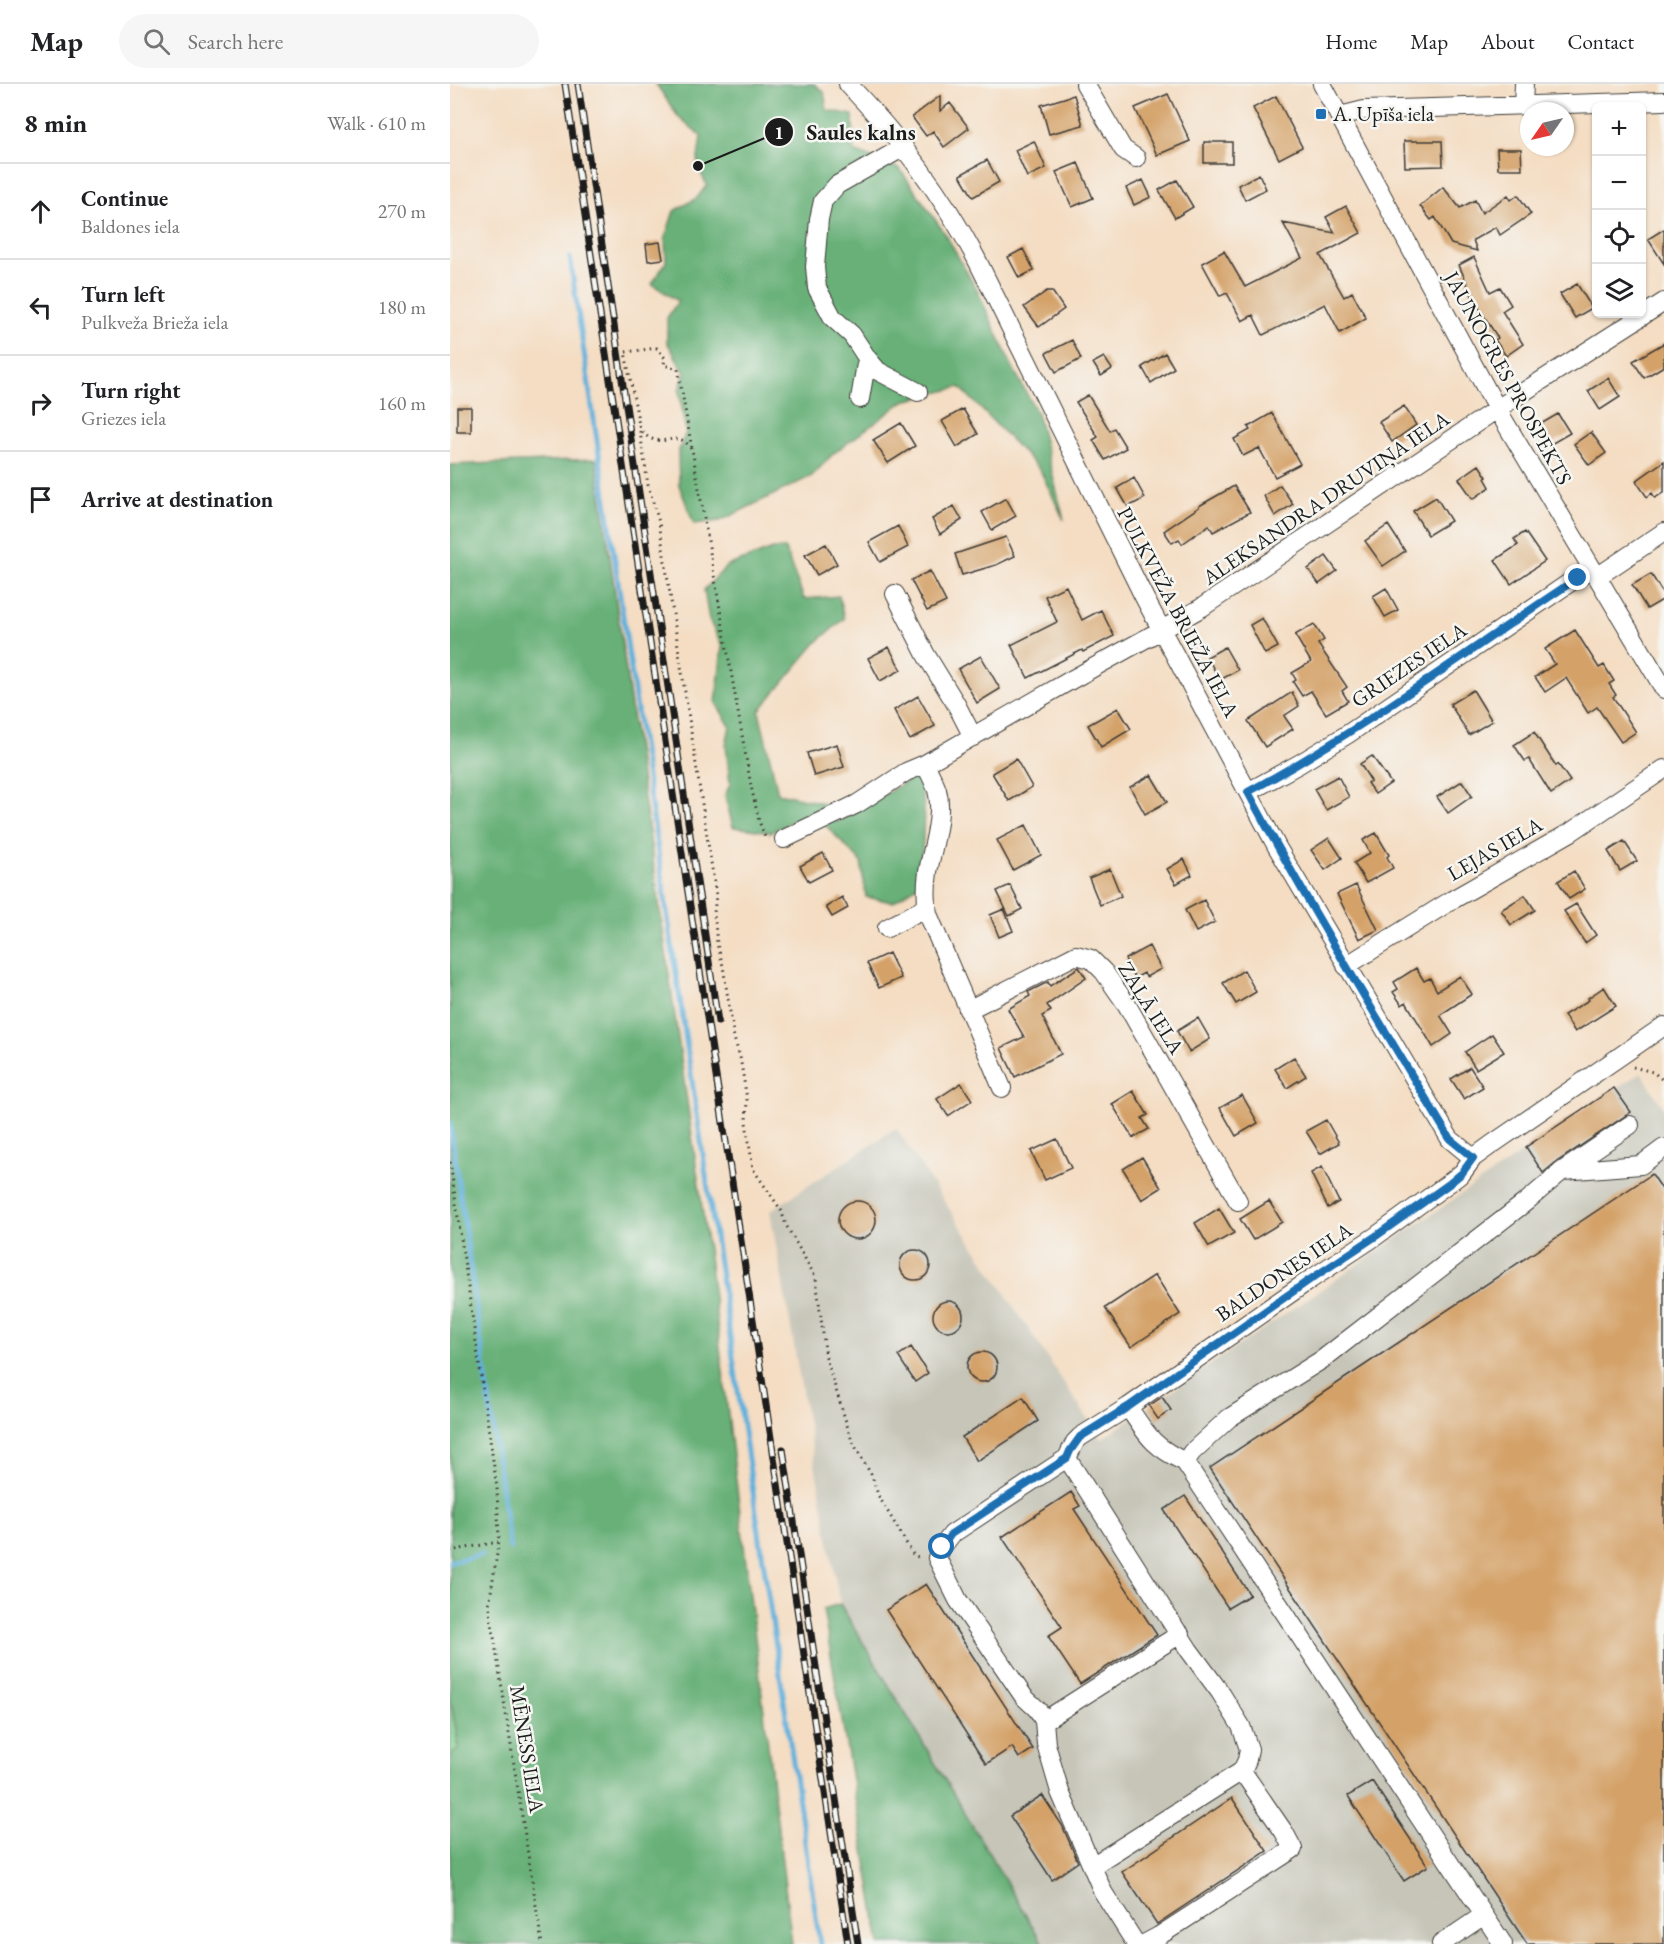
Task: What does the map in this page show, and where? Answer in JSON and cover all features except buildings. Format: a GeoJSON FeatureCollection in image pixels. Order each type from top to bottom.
{"type":"FeatureCollection","features":[{"type":"Feature","properties":{"kind":"street","name":"PULKVEŽA BRIEŽA IELA"},"geometry":{"type":"LineString","coordinates":[[849,84],[904,147],[955,219],[1162,631],[1277,847],[1450,1139],[1473,1158]]}},
{"type":"Feature","properties":{"kind":"street"},"geometry":{"type":"LineString","coordinates":[[1085,84],[1123,149],[1136,158]]}},
{"type":"Feature","properties":{"kind":"street","name":"JAUNOGRES PROSPEKTS"},"geometry":{"type":"LineString","coordinates":[[1322,84],[1497,410],[1664,689]]}},
{"type":"Feature","properties":{"kind":"street"},"geometry":{"type":"LineString","coordinates":[[1523,102],[1524,84]]}},
{"type":"Feature","properties":{"kind":"street"},"geometry":{"type":"LineString","coordinates":[[1574,104],[1664,101]]}},
{"type":"Feature","properties":{"kind":"street"},"geometry":{"type":"LineString","coordinates":[[1340,116],[1364,110],[1520,105]]}},
{"type":"Feature","properties":{"kind":"street"},"geometry":{"type":"LineString","coordinates":[[904,147],[837,185],[823,201],[819,219],[815,267],[817,288],[833,318],[852,335],[878,371],[918,392]]}},
{"type":"Feature","properties":{"kind":"street","name":"ALEKSANDRA DRUVIŅA IELA"},"geometry":{"type":"LineString","coordinates":[[784,838],[857,804],[906,772],[925,764],[1071,680],[1162,631],[1242,582],[1497,410],[1664,302]]}},
{"type":"Feature","properties":{"kind":"street"},"geometry":{"type":"LineString","coordinates":[[860,399],[867,358]]}},
{"type":"Feature","properties":{"kind":"street","name":"GRIEZES IELA"},"geometry":{"type":"LineString","coordinates":[[1248,792],[1348,734],[1594,573],[1664,532]]}},
{"type":"Feature","properties":{"kind":"street"},"geometry":{"type":"LineString","coordinates":[[895,594],[926,655],[973,737]]}},
{"type":"Feature","properties":{"kind":"street"},"geometry":{"type":"LineString","coordinates":[[925,764],[938,791],[938,823],[928,874],[928,914],[1002,1088]]}},
{"type":"Feature","properties":{"kind":"street","name":"LEJAS IELA"},"geometry":{"type":"LineString","coordinates":[[1346,966],[1452,900],[1571,832],[1664,768]]}},
{"type":"Feature","properties":{"kind":"street"},"geometry":{"type":"LineString","coordinates":[[887,928],[927,907]]}},
{"type":"Feature","properties":{"kind":"street","name":"ZAĻĀ IELA"},"geometry":{"type":"LineString","coordinates":[[968,1010],[1076,955],[1090,959],[1104,972],[1127,1005],[1238,1201]]}},
{"type":"Feature","properties":{"kind":"street","name":"BALDONES IELA"},"geometry":{"type":"LineString","coordinates":[[937,1558],[951,1534],[1067,1458],[1080,1437],[1128,1407],[1376,1236],[1449,1184],[1462,1173],[1473,1158],[1664,1026]]}},
{"type":"Feature","properties":{"kind":"street"},"geometry":{"type":"LineString","coordinates":[[1185,1462],[1192,1452],[1229,1418],[1323,1359],[1561,1172],[1630,1125]]}},
{"type":"Feature","properties":{"kind":"street"},"geometry":{"type":"LineString","coordinates":[[1561,1172],[1641,1165],[1664,1148]]}},
{"type":"Feature","properties":{"kind":"street"},"geometry":{"type":"LineString","coordinates":[[1128,1407],[1153,1443],[1185,1462],[1503,1944]]}},
{"type":"Feature","properties":{"kind":"street"},"geometry":{"type":"LineString","coordinates":[[1067,1458],[1241,1726],[1249,1749],[1242,1771],[1092,1866]]}},
{"type":"Feature","properties":{"kind":"street"},"geometry":{"type":"LineString","coordinates":[[937,1558],[958,1600],[1024,1697],[1038,1710],[1044,1721],[1046,1744],[1060,1792],[1103,1892],[1136,1944]]}},
{"type":"Feature","properties":{"kind":"street"},"geometry":{"type":"LineString","coordinates":[[1044,1721],[1180,1634]]}},
{"type":"Feature","properties":{"kind":"street"},"geometry":{"type":"LineString","coordinates":[[1144,1944],[1293,1849],[1242,1771]]}},
{"type":"Feature","properties":{"kind":"street"},"geometry":{"type":"LineString","coordinates":[[1441,1944],[1484,1915]]}},
{"type":"Feature","properties":{"kind":"path"},"geometry":{"type":"LineString","coordinates":[[784,838],[775,841],[765,837],[751,786],[678,369],[664,365],[665,358],[657,348],[625,352],[648,485],[659,522],[670,592],[716,895],[714,913],[717,944],[747,1099],[746,1122],[753,1170],[781,1210],[786,1225],[816,1278],[826,1358],[852,1441],[872,1476],[878,1496],[914,1556],[937,1558]]}},
{"type":"Feature","properties":{"kind":"path"},"geometry":{"type":"LineString","coordinates":[[639,426],[651,439],[682,439],[691,449]]}},
{"type":"Feature","properties":{"kind":"path"},"geometry":{"type":"LineString","coordinates":[[1607,1064],[1626,1065],[1653,1072],[1664,1081]]}},
{"type":"Feature","properties":{"kind":"path","name":"MĒNESS IELA"},"geometry":{"type":"LineString","coordinates":[[450,1162],[497,1488],[499,1542],[489,1605],[542,1944]]}},
{"type":"Feature","properties":{"kind":"path"},"geometry":{"type":"LineString","coordinates":[[450,1551],[499,1542]]}},
{"type":"Feature","properties":{"kind":"shaded area"},"geometry":{"type":"Polygon","coordinates":[[[1641,1072],[1664,1109],[1664,1944],[1043,1944],[840,1604],[770,1211],[896,1128],[1101,1439],[1641,1072]]]}},
{"type":"Feature","properties":{"kind":"green space"},"geometry":{"type":"Polygon","coordinates":[[[656,84],[814,84],[824,92],[827,110],[853,115],[854,151],[900,169],[946,235],[978,292],[1012,366],[1037,413],[1064,520],[1040,470],[960,387],[904,401],[833,454],[812,476],[720,521],[694,524],[679,485],[678,453],[686,432],[679,390],[685,373],[667,342],[667,318],[678,301],[652,284],[666,262],[665,238],[674,211],[697,198],[707,185],[697,166],[701,136],[677,115],[656,84]]]}},
{"type":"Feature","properties":{"kind":"green space"},"geometry":{"type":"Polygon","coordinates":[[[596,459],[709,1256],[792,1944],[450,1944],[450,1756],[459,1748],[450,1694],[450,465],[596,459]]]}},
{"type":"Feature","properties":{"kind":"green space"},"geometry":{"type":"Polygon","coordinates":[[[773,549],[785,549],[804,599],[839,596],[844,619],[817,642],[759,711],[778,793],[823,803],[837,822],[918,775],[924,806],[923,842],[917,886],[893,902],[866,897],[861,862],[812,811],[772,832],[733,827],[725,796],[730,784],[726,745],[730,726],[716,703],[722,646],[709,620],[704,590],[727,566],[773,549]]]}},
{"type":"Feature","properties":{"kind":"green space"},"geometry":{"type":"Polygon","coordinates":[[[840,1604],[1043,1944],[880,1944],[823,1609],[840,1604]]]}},
{"type":"Feature","properties":{"kind":"green space"},"geometry":{"type":"Polygon","coordinates":[[[450,1694],[459,1748],[450,1756],[450,1694]]]}},
{"type":"Feature","properties":{"kind":"waterway"},"geometry":{"type":"LineString","coordinates":[[570,258],[820,1944]]}},
{"type":"Feature","properties":{"kind":"waterway"},"geometry":{"type":"LineString","coordinates":[[450,1123],[510,1548]]}},
{"type":"Feature","properties":{"kind":"waterway"},"geometry":{"type":"LineString","coordinates":[[450,1562],[482,1554]]}},
{"type":"Feature","properties":{"kind":"railway"},"geometry":{"type":"LineString","coordinates":[[565,84],[848,1944]]}},
{"type":"Feature","properties":{"kind":"railway"},"geometry":{"type":"LineString","coordinates":[[578,84],[718,1022]]}},
{"type":"Feature","properties":{"kind":"railway"},"geometry":{"type":"LineString","coordinates":[[783,1449],[858,1944]]}},
{"type":"Feature","properties":{"kind":"place","name":"A. Upīša iela"},"geometry":{"type":"Point","coordinates":[1321,114]}},
{"type":"Feature","properties":{"kind":"place","name":"Saules kalns"},"geometry":{"type":"Point","coordinates":[698,166]}},
{"type":"Feature","properties":{"kind":"route"},"geometry":{"type":"LineString","coordinates":[[942,1547],[951,1534],[1067,1458],[1080,1437],[1128,1407],[1376,1236],[1449,1184],[1462,1173],[1473,1158],[1450,1139],[1346,966],[1248,792],[1348,734],[1578,578]]}}]}
